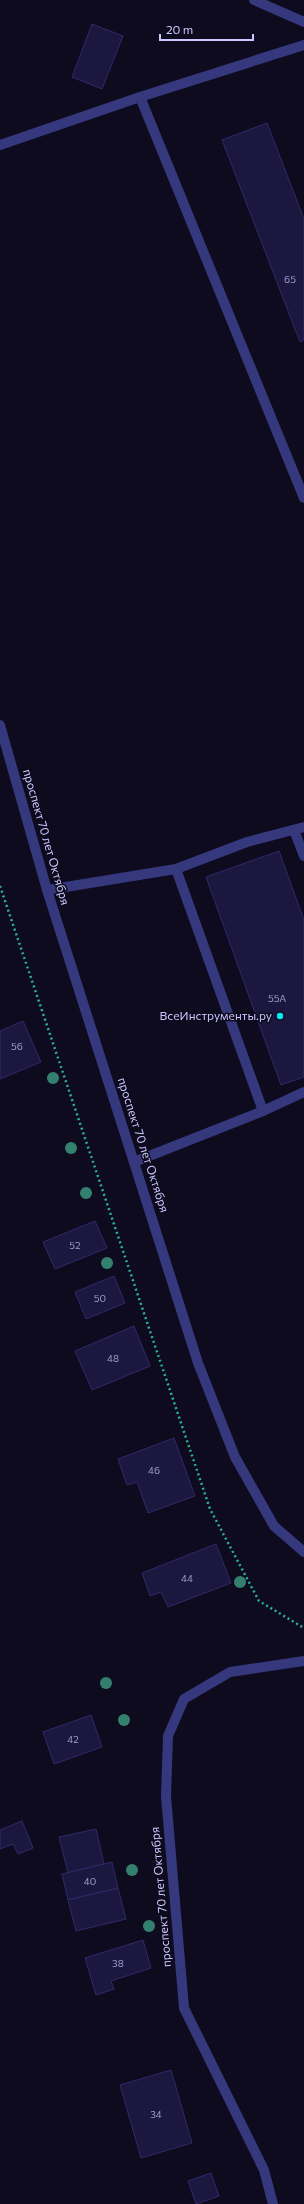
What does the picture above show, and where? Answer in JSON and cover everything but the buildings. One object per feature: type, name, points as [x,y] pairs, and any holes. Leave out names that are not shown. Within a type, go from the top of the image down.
[{"type":"street","points":[[254,0],[304,22]]},
{"type":"street","points":[[0,145],[140,97],[304,45]]},
{"type":"street","points":[[140,97],[304,498]]},
{"type":"street","name":"проспект 70 лет Октября","points":[[0,725],[47,890],[198,1363],[235,1457],[274,1526],[304,1552]]},
{"type":"street","points":[[47,890],[176,869],[247,842],[304,827]]},
{"type":"street","points":[[294,830],[304,856]]},
{"type":"street","points":[[176,869],[263,1111]]},
{"type":"street","points":[[134,1162],[263,1111],[304,1092]]},
{"type":"street","name":"проспект 70 лет Октября","points":[[273,2204],[264,2170],[184,2008],[166,1796],[168,1736],[184,1699],[230,1672],[304,1661]]},
{"type":"path","points":[[0,886],[210,1509],[259,1601],[304,1628]]},
{"type":"place","name":"ВсеИнструменты.ру","points":[[280,1016]]}]
